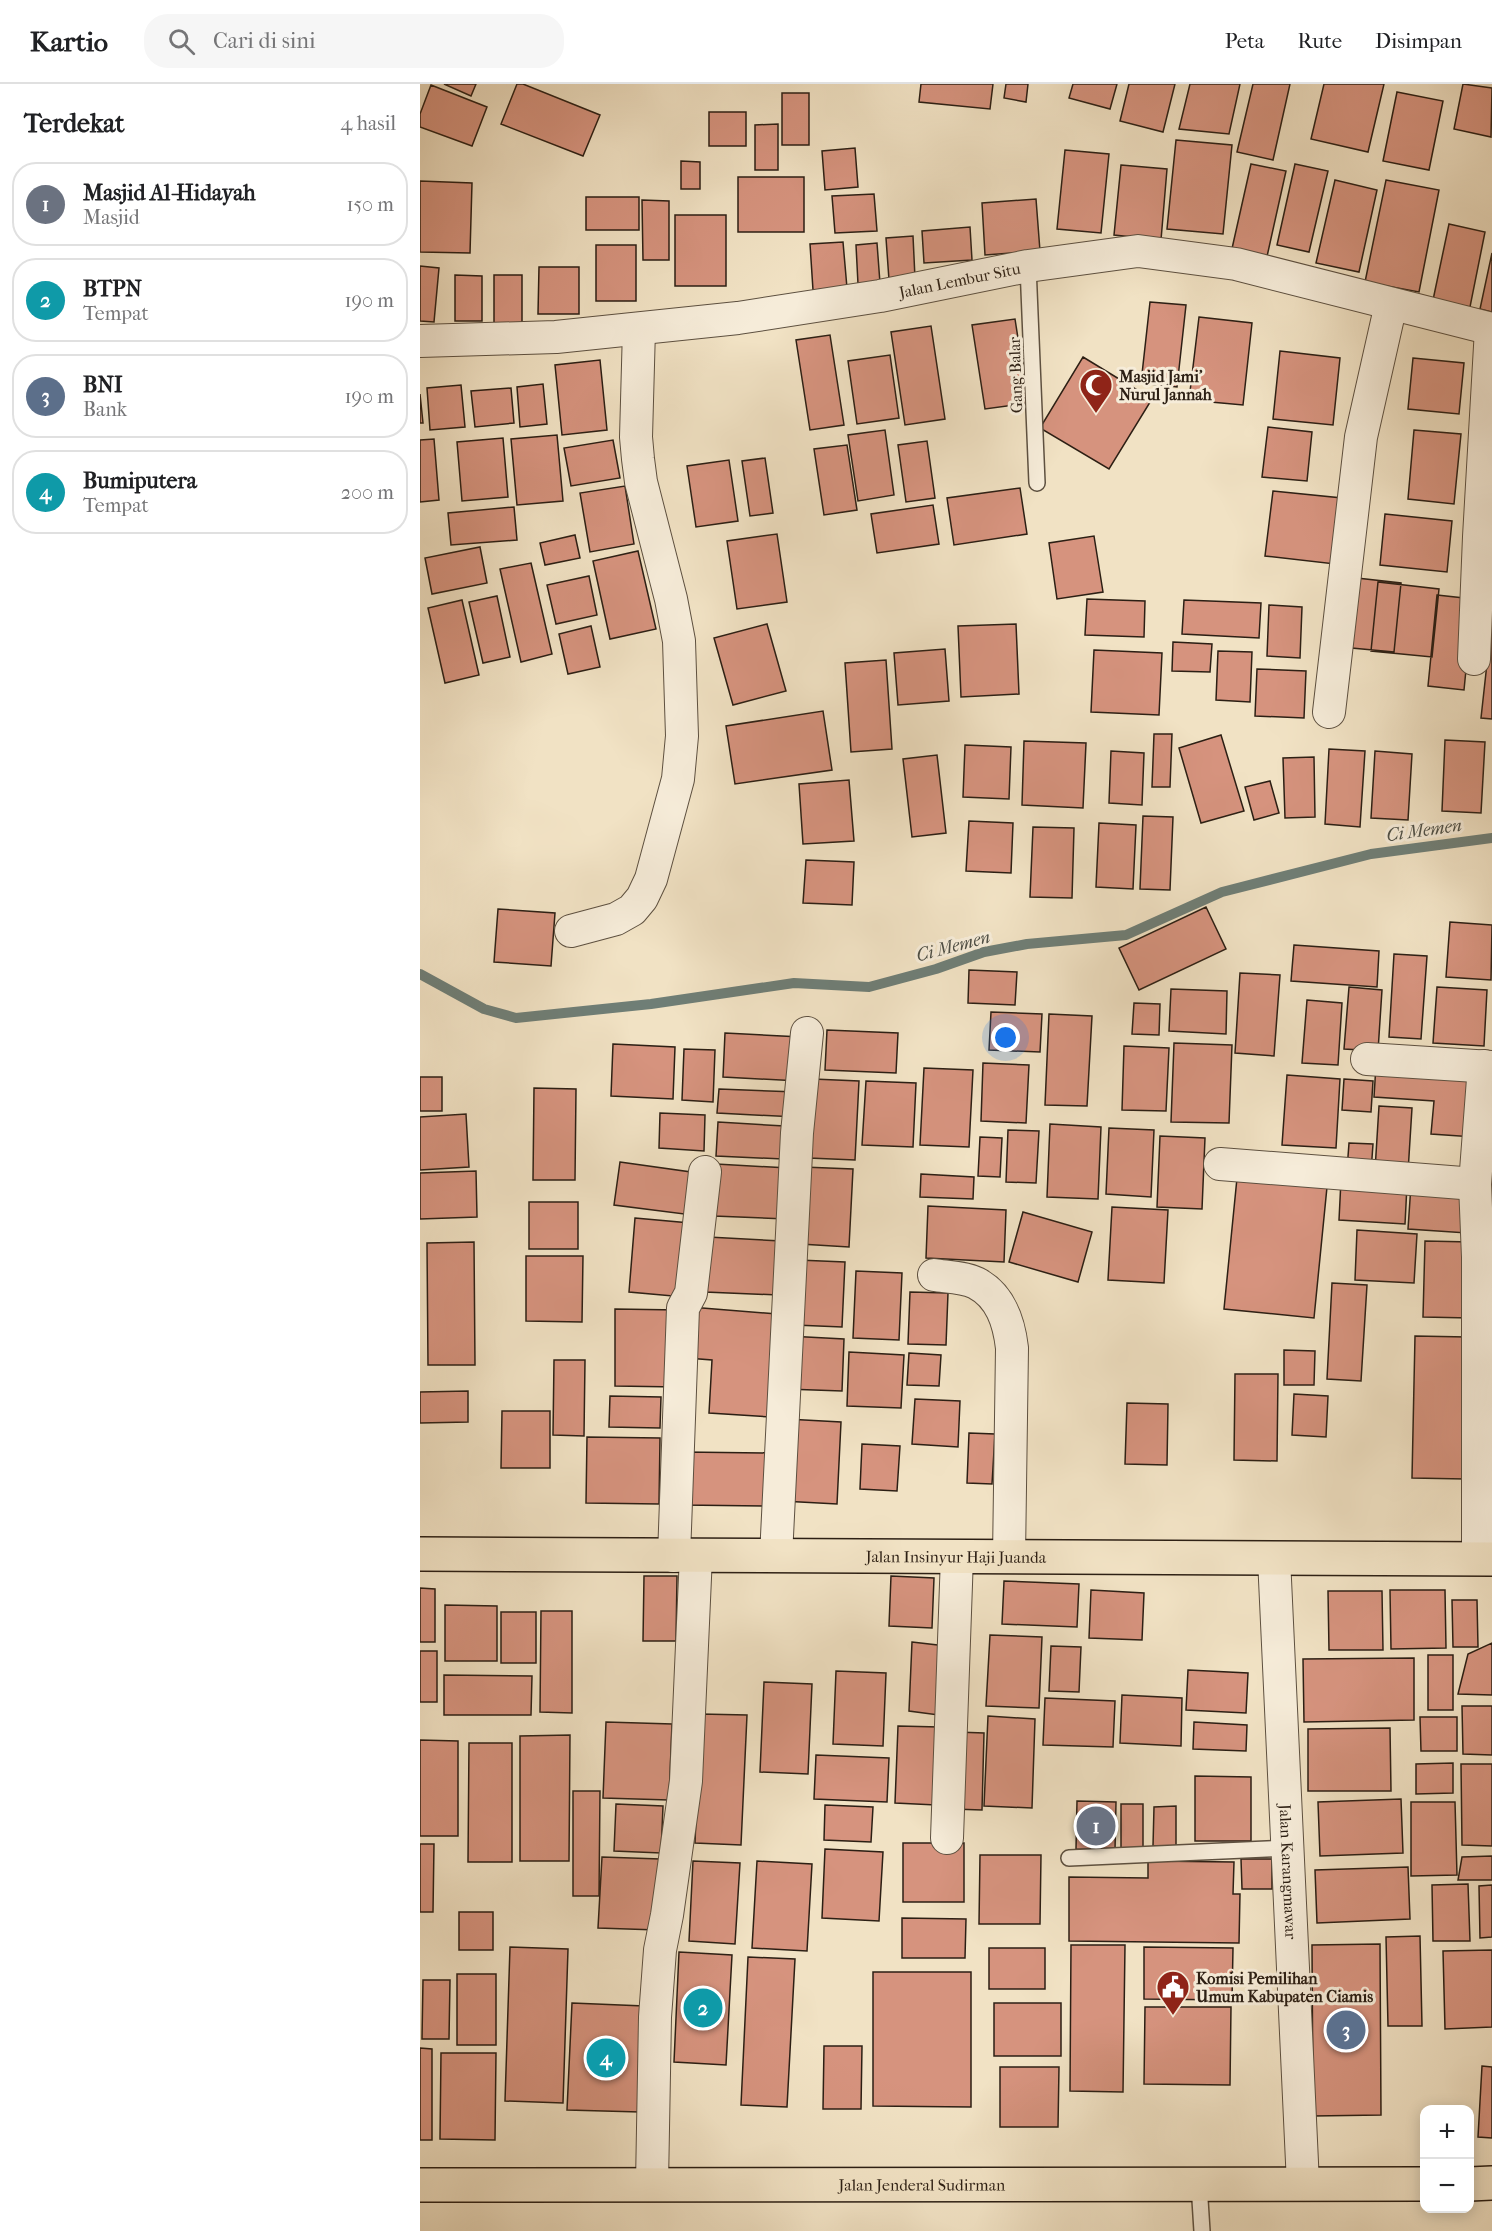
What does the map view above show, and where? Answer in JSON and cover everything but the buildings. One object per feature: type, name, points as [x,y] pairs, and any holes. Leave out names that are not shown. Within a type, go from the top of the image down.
[{"type":"highway","name":"Jalan Insinyur Haji Juanda","points":[[420,1554],[1485,1559]]},
{"type":"highway","name":"Jalan Jenderal Sudirman","points":[[420,2185],[1420,2184]]},
{"type":"highway","points":[[1474,2184],[1492,2184]]},
{"type":"street","name":"Jalan Lembur Situ","points":[[420,341],[556,337],[738,318],[880,296],[1028,266],[1138,251],[1236,264],[1491,329]]},
{"type":"street","points":[[1329,712],[1361,437],[1391,304]]},
{"type":"street","points":[[571,931],[616,919],[632,910],[642,898],[651,879],[678,779],[682,736],[679,640],[671,599],[641,482],[638,459],[639,329]]},
{"type":"street","points":[[1474,659],[1491,329]]},
{"type":"street","points":[[776,1556],[797,1133],[807,1033]]},
{"type":"street","points":[[1367,1059],[1488,1066],[1475,1184],[1485,1559]]},
{"type":"street","points":[[1220,1164],[1475,1184]]},
{"type":"street","points":[[652,2184],[655,2017],[660,1950],[669,1904],[686,1781],[683,1308],[691,1293],[705,1172]]},
{"type":"street","points":[[934,1275],[976,1283],[995,1298],[1009,1322],[1012,1348],[1009,1557]]},
{"type":"street","points":[[947,1838],[957,1556]]},
{"type":"street","name":"Jalan Karangmawar","points":[[1274,1558],[1303,2184]]},
{"type":"lane","name":"Gang Balar","points":[[1028,266],[1037,483]]},
{"type":"lane","points":[[1069,1858],[1288,1848]]},
{"type":"lane","points":[[1199,2184],[1202,2231]]},
{"type":"waterway","name":"Ci Memen","points":[[420,974],[484,1009],[516,1018],[651,1004],[794,983],[869,987],[936,969],[984,952],[1027,944],[1126,935],[1222,892],[1371,854],[1492,838]]},
{"type":"place","name":"Masjid Jami' Nurul Jannah","points":[[1096,414]]},
{"type":"place","name":"Masjid Al-Hidayah","points":[[1096,1826]]},
{"type":"place","name":"BTPN","points":[[703,2008]]},
{"type":"place","name":"Komisi Pemilihan Umum Kabupaten Ciamis","points":[[1173,2016]]},
{"type":"place","name":"BNI","points":[[1346,2030]]},
{"type":"place","name":"Bumiputera","points":[[606,2058]]}]
